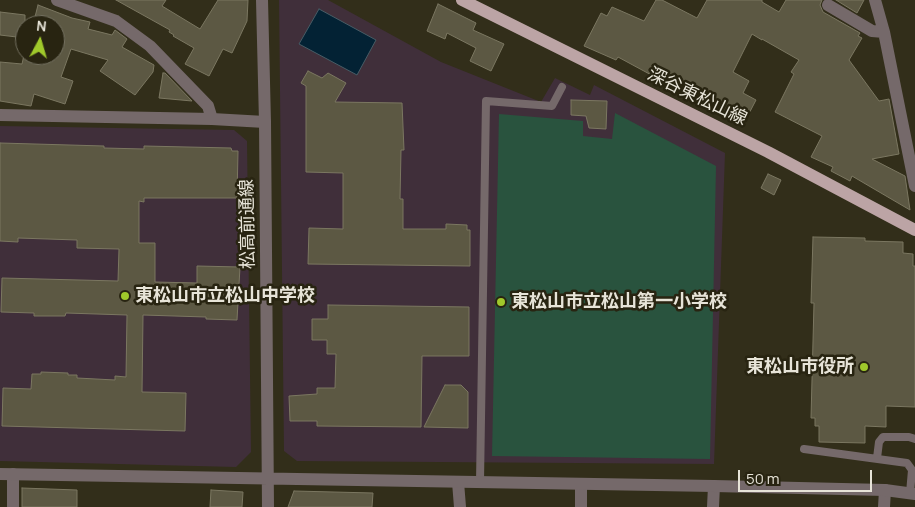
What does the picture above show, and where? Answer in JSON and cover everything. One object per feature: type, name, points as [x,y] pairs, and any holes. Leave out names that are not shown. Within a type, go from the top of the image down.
[{"type":"main road","name":"深谷東松山線","points":[[462,0],[768,152],[915,230]]},
{"type":"street","points":[[57,0],[116,21],[150,46],[208,106],[212,120]]},
{"type":"street","name":"松高前通線","points":[[262,0],[265,122],[268,507]]},
{"type":"street","points":[[875,0],[884,32],[915,186]]},
{"type":"street","points":[[828,5],[872,31],[884,32]]},
{"type":"street","points":[[0,115],[265,122]]},
{"type":"street","points":[[13,507],[6,474],[714,486],[885,490],[913,494]]},
{"type":"street","points":[[458,482],[460,507]]},
{"type":"street","points":[[581,484],[581,507]]},
{"type":"street","points":[[713,507],[714,486]]},
{"type":"street","points":[[884,507],[885,490]]},
{"type":"lane","points":[[480,482],[486,101],[552,106],[562,87]]},
{"type":"lane","points":[[877,458],[878,442],[883,437],[909,437],[915,439]]},
{"type":"lane","points":[[804,449],[903,462],[913,467],[913,494]]},
{"type":"shaded area","name":"東松山市立松山第一小学校","points":[[279,0],[328,0],[441,62],[541,102],[555,78],[590,95],[594,85],[725,153],[714,464],[297,461],[284,451]]},
{"type":"shaded area","name":"東松山市立松山中学校","points":[[0,126],[234,130],[247,141],[251,452],[236,467],[0,461]]},
{"type":"green space","points":[[615,113],[716,166],[710,459],[492,456],[499,114],[583,121],[583,136],[612,139]]},
{"type":"water","points":[[319,9],[376,40],[357,75],[299,44]]},
{"type":"building","points":[[116,0],[166,0],[162,6],[200,29],[218,0],[248,0],[247,21],[232,53],[223,49],[209,76],[185,64],[194,48],[173,36],[169,32],[170,30]]},
{"type":"building","points":[[656,0],[662,0],[697,18],[707,0],[762,0],[762,2],[779,12],[786,0],[822,0],[820,5],[823,12],[860,33],[858,36],[862,38],[849,60],[879,101],[889,99],[899,154],[872,159],[905,176],[910,210],[852,176],[850,181],[831,171],[833,167],[811,157],[822,136],[775,112],[794,74],[791,72],[799,60],[762,39],[752,34],[733,72],[749,81],[743,93],[756,100],[743,125],[719,113],[723,106],[673,78],[669,86],[618,57],[616,60],[584,46],[601,13],[607,16],[612,7],[644,21]]},
{"type":"building","points":[[836,0],[864,0],[857,13]]},
{"type":"building","points":[[438,4],[476,23],[473,30],[504,44],[491,71],[470,61],[476,48],[447,33],[445,39],[427,31]]},
{"type":"building","points":[[38,5],[64,15],[36,15]]},
{"type":"building","points":[[0,12],[25,15],[15,15],[15,37],[0,35]]},
{"type":"building","points":[[65,15],[90,22],[88,29],[112,35],[115,30],[127,39],[122,47],[154,65],[153,72],[135,95],[100,71],[108,60],[71,49],[61,77],[73,81],[65,104],[34,94],[31,106],[0,101],[0,62],[15,63],[15,65],[65,65]]},
{"type":"building","points":[[308,71],[322,78],[328,73],[346,83],[335,102],[402,103],[404,150],[401,150],[400,199],[403,199],[403,229],[446,229],[446,224],[467,225],[467,230],[470,230],[470,266],[308,264],[309,228],[343,229],[343,173],[306,172],[306,86],[301,83]]},
{"type":"building","points":[[163,73],[165,73],[192,101],[159,98]]},
{"type":"building","points":[[571,100],[607,101],[606,129],[589,128],[586,116],[571,115]]},
{"type":"building","points":[[0,143],[144,149],[144,146],[231,148],[232,151],[238,151],[237,198],[144,198],[144,202],[139,201],[139,243],[155,243],[155,282],[197,283],[197,266],[240,267],[237,320],[143,315],[142,392],[186,393],[185,431],[2,426],[3,388],[31,389],[32,374],[41,374],[41,372],[68,373],[68,375],[77,375],[77,378],[115,380],[115,376],[126,377],[127,315],[66,313],[65,316],[34,316],[34,313],[1,312],[2,278],[118,281],[119,249],[77,248],[77,240],[18,238],[18,242],[0,241]]},
{"type":"building","points":[[768,174],[781,180],[774,195],[761,188]]},
{"type":"building","points":[[813,237],[865,238],[865,241],[903,242],[903,253],[913,254],[913,266],[915,266],[915,407],[886,406],[886,427],[865,426],[865,443],[819,442],[819,426],[815,426],[815,418],[811,418],[814,303],[811,303]]},
{"type":"building","points":[[328,305],[469,307],[469,356],[422,356],[421,427],[317,426],[317,421],[290,421],[289,396],[317,394],[317,388],[335,388],[336,354],[327,354],[327,340],[312,340],[312,319],[328,319]]},
{"type":"building","points":[[445,385],[461,385],[468,392],[468,428],[424,427]]},
{"type":"building","points":[[22,488],[77,490],[77,507],[22,507]]},
{"type":"building","points":[[211,490],[243,492],[242,507],[210,507]]},
{"type":"building","points":[[294,491],[373,493],[372,507],[288,507]]},
{"type":"place","name":"東松山市立松山中学校","points":[[125,296]]},
{"type":"place","name":"東松山市立松山第一小学校","points":[[501,302]]},
{"type":"place","name":"東松山市役所","points":[[864,367]]}]
